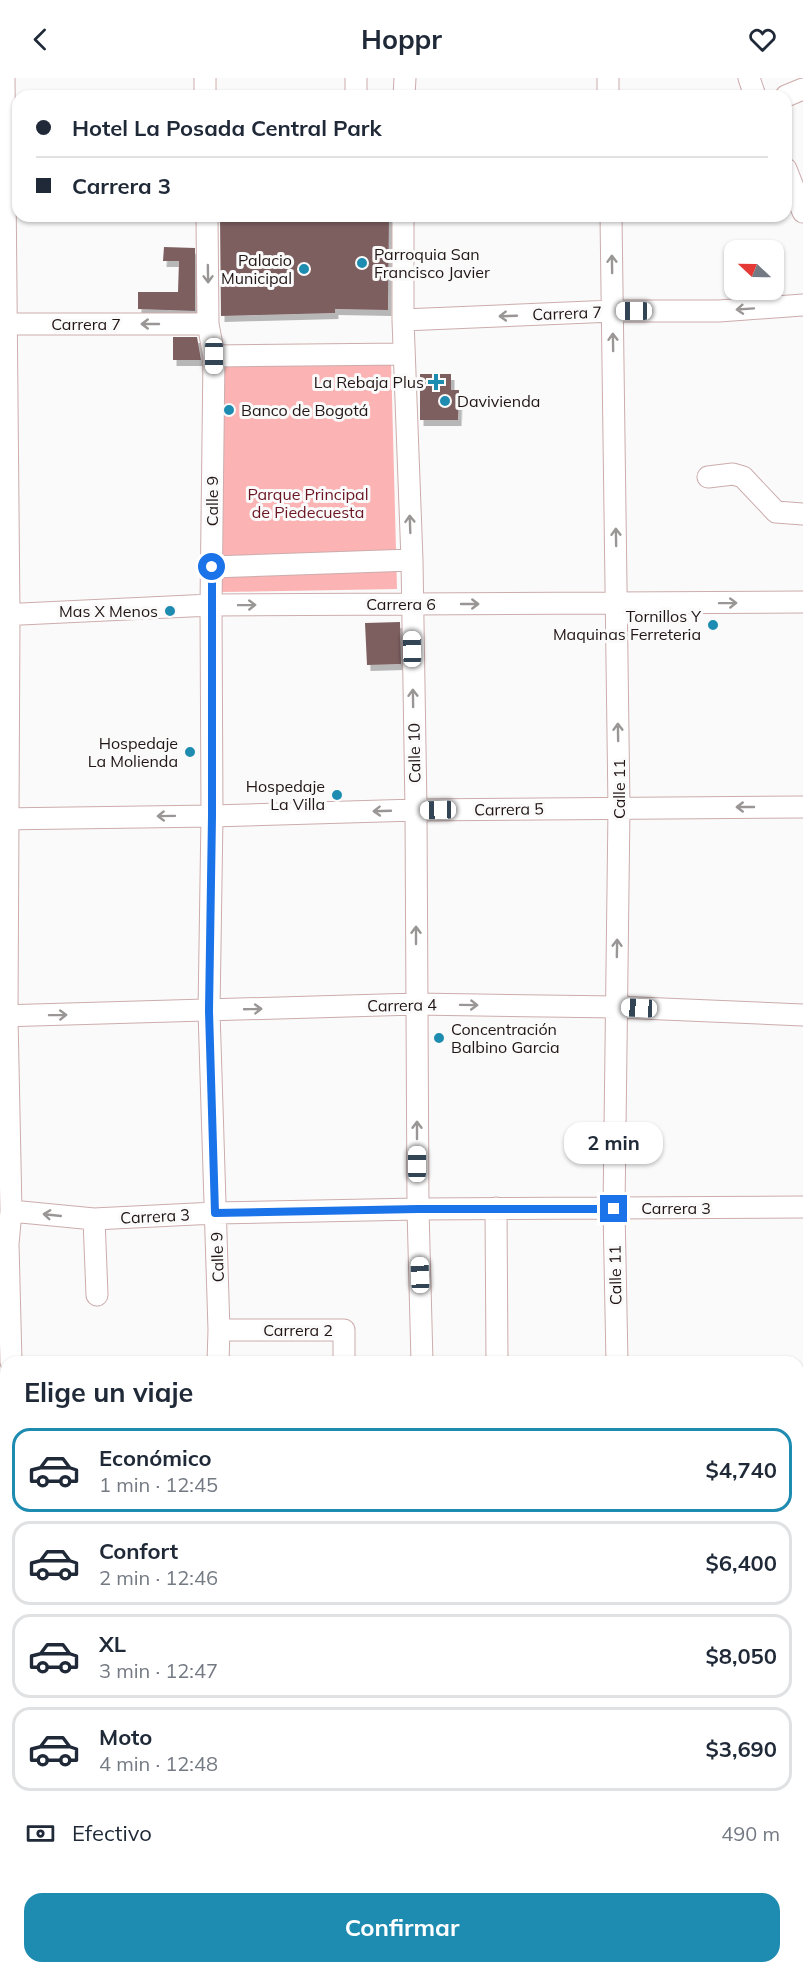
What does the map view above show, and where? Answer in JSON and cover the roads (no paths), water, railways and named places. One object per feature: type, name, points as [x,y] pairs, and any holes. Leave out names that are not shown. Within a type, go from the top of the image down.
[{"type":"street","points":[[3,78],[11,197],[3,324],[3,1016],[11,1211],[4,1244],[11,1356]]},
{"type":"street","points":[[792,184],[803,212]]},
{"type":"street","name":"Calle 9","points":[[207,222],[208,324],[214,356],[209,1011],[219,1356]]},
{"type":"street","name":"Calle 10","points":[[403,222],[403,320],[412,561],[418,1209],[423,1356]]},
{"type":"street","name":"Calle 11","points":[[611,222],[619,808],[614,1209],[617,1356]]},
{"type":"street","name":"Carrera 7","points":[[403,320],[613,311],[719,311],[803,305]]},
{"type":"street","name":"Carrera 7","points":[[3,324],[208,324]]},
{"type":"street","points":[[214,356],[404,354]]},
{"type":"street","points":[[708,477],[733,474],[743,477],[776,512],[803,514]]},
{"type":"street","points":[[212,567],[412,561]]},
{"type":"street","name":"Carrera 6","points":[[4,615],[211,605],[803,602]]},
{"type":"street","name":"Carrera 5","points":[[4,819],[416,810],[803,807]]},
{"type":"street","name":"Carrera 4","points":[[3,1016],[416,1004],[616,1007],[803,1016]]},
{"type":"street","name":"Carrera 3","points":[[11,1211],[94,1219],[215,1213],[418,1209],[803,1207]]},
{"type":"street","points":[[496,1208],[497,1356]]},
{"type":"street","points":[[94,1219],[97,1295]]},
{"type":"street","name":"Carrera 2","points":[[219,1330],[344,1330],[344,1356]]},
{"type":"place","name":"Parroquia San Francisco Javier","points":[[362,263]]},
{"type":"place","name":"Palacio Municipal","points":[[304,269]]},
{"type":"place","name":"La Rebaja Plus","points":[[436,382]]},
{"type":"place","name":"Davivienda","points":[[445,401]]},
{"type":"place","name":"Banco de Bogotá","points":[[229,410]]},
{"type":"place","name":"Mas X Menos","points":[[170,611]]},
{"type":"place","name":"Tornillos Y Maquinas Ferreteria","points":[[713,625]]},
{"type":"place","name":"Hospedaje La Molienda","points":[[190,752]]},
{"type":"place","name":"Hospedaje La Villa","points":[[337,795]]},
{"type":"place","name":"Concentración Balbino Garcia","points":[[439,1038]]},
{"type":"park label","name":"Parque Principal de Piedecuesta","points":[[308,503]]}]
